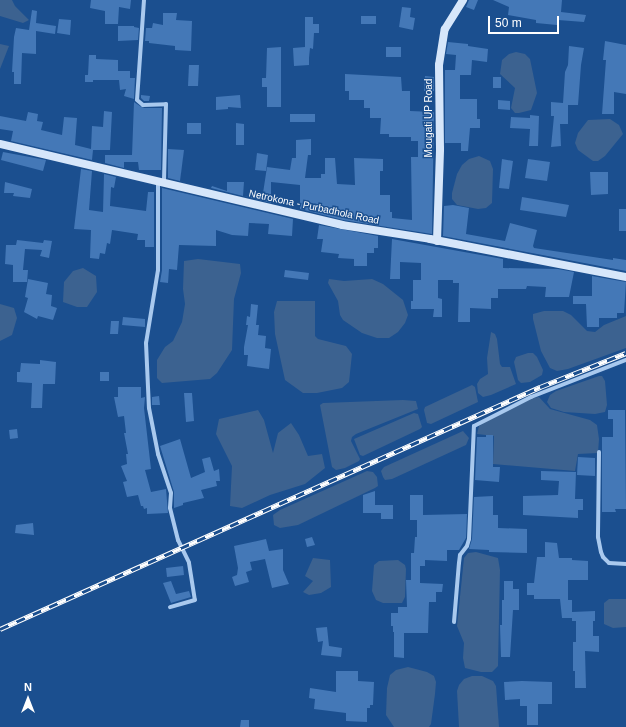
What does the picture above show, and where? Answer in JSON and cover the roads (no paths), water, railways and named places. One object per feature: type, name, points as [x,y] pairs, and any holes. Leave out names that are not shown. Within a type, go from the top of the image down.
[{"type":"main road","name":"Mougati UP Road","points":[[437,241],[440,149],[439,65],[445,29],[463,0]]},
{"type":"main road","name":"Netrokona - Purbadhola Road","points":[[0,144],[342,225],[437,241],[626,277]]},
{"type":"street","points":[[144,0],[137,100],[143,105],[166,104],[158,270],[146,343],[149,408],[158,454],[171,493],[170,508],[178,540],[189,563],[195,600],[170,607]]},
{"type":"street","points":[[454,622],[460,555],[467,546],[469,539],[474,426],[531,397],[626,360]]},
{"type":"street","points":[[599,452],[598,537],[601,552],[603,557],[609,563],[626,564]]},
{"type":"water","points":[[0,0],[12,0],[15,6],[29,20],[23,23],[0,16]]},
{"type":"water","points":[[0,44],[9,46],[0,69]]},
{"type":"water","points":[[516,52],[525,54],[530,59],[537,93],[531,110],[519,113],[515,113],[511,108],[515,88],[500,74],[502,60],[509,54]]},
{"type":"water","points":[[610,119],[619,125],[623,134],[605,156],[598,161],[593,161],[578,150],[575,143],[578,133],[588,120]]},
{"type":"water","points":[[479,156],[490,161],[493,169],[492,203],[486,208],[478,209],[457,205],[452,199],[452,193],[457,174],[462,165],[469,159]]},
{"type":"water","points":[[198,259],[240,264],[241,273],[234,299],[232,350],[217,373],[210,379],[162,383],[157,378],[157,360],[165,347],[173,341],[182,322],[185,304],[183,289],[184,261]]},
{"type":"water","points":[[83,268],[96,276],[97,292],[87,307],[77,307],[63,302],[64,282],[73,271]]},
{"type":"water","points":[[329,279],[344,281],[372,279],[383,284],[403,300],[408,315],[405,323],[398,332],[389,338],[377,338],[362,333],[343,320],[340,315],[338,301],[328,283]]},
{"type":"water","points":[[277,301],[315,301],[315,336],[318,339],[346,346],[352,354],[349,382],[342,388],[317,393],[303,393],[285,380],[275,334],[274,312]]},
{"type":"water","points":[[0,304],[14,308],[17,318],[12,335],[0,341]]},
{"type":"water","points":[[544,311],[563,311],[571,315],[587,331],[595,332],[604,325],[626,316],[626,348],[568,369],[557,371],[550,368],[541,351],[533,319],[533,314]]},
{"type":"water","points":[[491,332],[495,334],[497,339],[500,364],[502,367],[510,367],[516,384],[483,397],[478,393],[477,384],[480,379],[488,374],[487,358]]},
{"type":"water","points":[[533,353],[537,357],[543,370],[542,375],[530,382],[521,383],[518,380],[514,362],[516,357]]},
{"type":"water","points":[[602,376],[605,381],[607,405],[605,412],[595,414],[564,412],[551,408],[547,402],[550,395],[556,391]]},
{"type":"water","points":[[472,385],[475,387],[478,402],[431,424],[427,423],[424,410],[425,407]]},
{"type":"water","points":[[539,397],[550,409],[590,420],[597,425],[599,439],[598,453],[578,454],[575,471],[493,464],[494,436],[477,434],[479,426],[486,421],[533,398]]},
{"type":"water","points":[[403,400],[416,401],[418,409],[356,434],[352,437],[351,441],[360,459],[359,461],[345,468],[336,470],[332,467],[320,405],[323,403]]},
{"type":"water","points":[[258,410],[264,420],[273,453],[278,433],[291,423],[299,435],[308,456],[322,454],[325,468],[305,484],[270,495],[242,508],[230,506],[232,466],[216,434],[219,419]]},
{"type":"water","points":[[414,413],[418,414],[422,427],[420,429],[363,456],[360,455],[354,439]]},
{"type":"water","points":[[463,431],[469,438],[466,445],[392,479],[385,480],[383,477],[381,471],[384,467]]},
{"type":"water","points":[[367,471],[373,472],[377,477],[378,486],[375,488],[298,525],[280,528],[274,525],[273,515],[280,510]]},
{"type":"water","points":[[476,552],[498,558],[500,570],[498,666],[492,672],[481,672],[465,668],[463,658],[464,643],[457,626],[464,558],[468,553]]},
{"type":"water","points":[[313,558],[330,560],[331,587],[321,593],[309,595],[303,592],[313,581],[305,576]]},
{"type":"water","points":[[398,560],[405,565],[406,569],[405,597],[402,603],[383,603],[376,600],[372,591],[374,565],[379,561]]},
{"type":"water","points":[[609,599],[626,599],[626,627],[613,628],[604,624],[604,603]]},
{"type":"water","points":[[408,667],[427,672],[434,676],[436,682],[435,694],[431,724],[429,727],[394,727],[386,715],[387,688],[390,675],[396,670]]},
{"type":"water","points":[[472,676],[482,676],[493,681],[496,686],[499,727],[459,727],[457,691],[459,685],[464,679]]},
{"type":"railway","points":[[0,629],[540,387],[626,353]]}]
